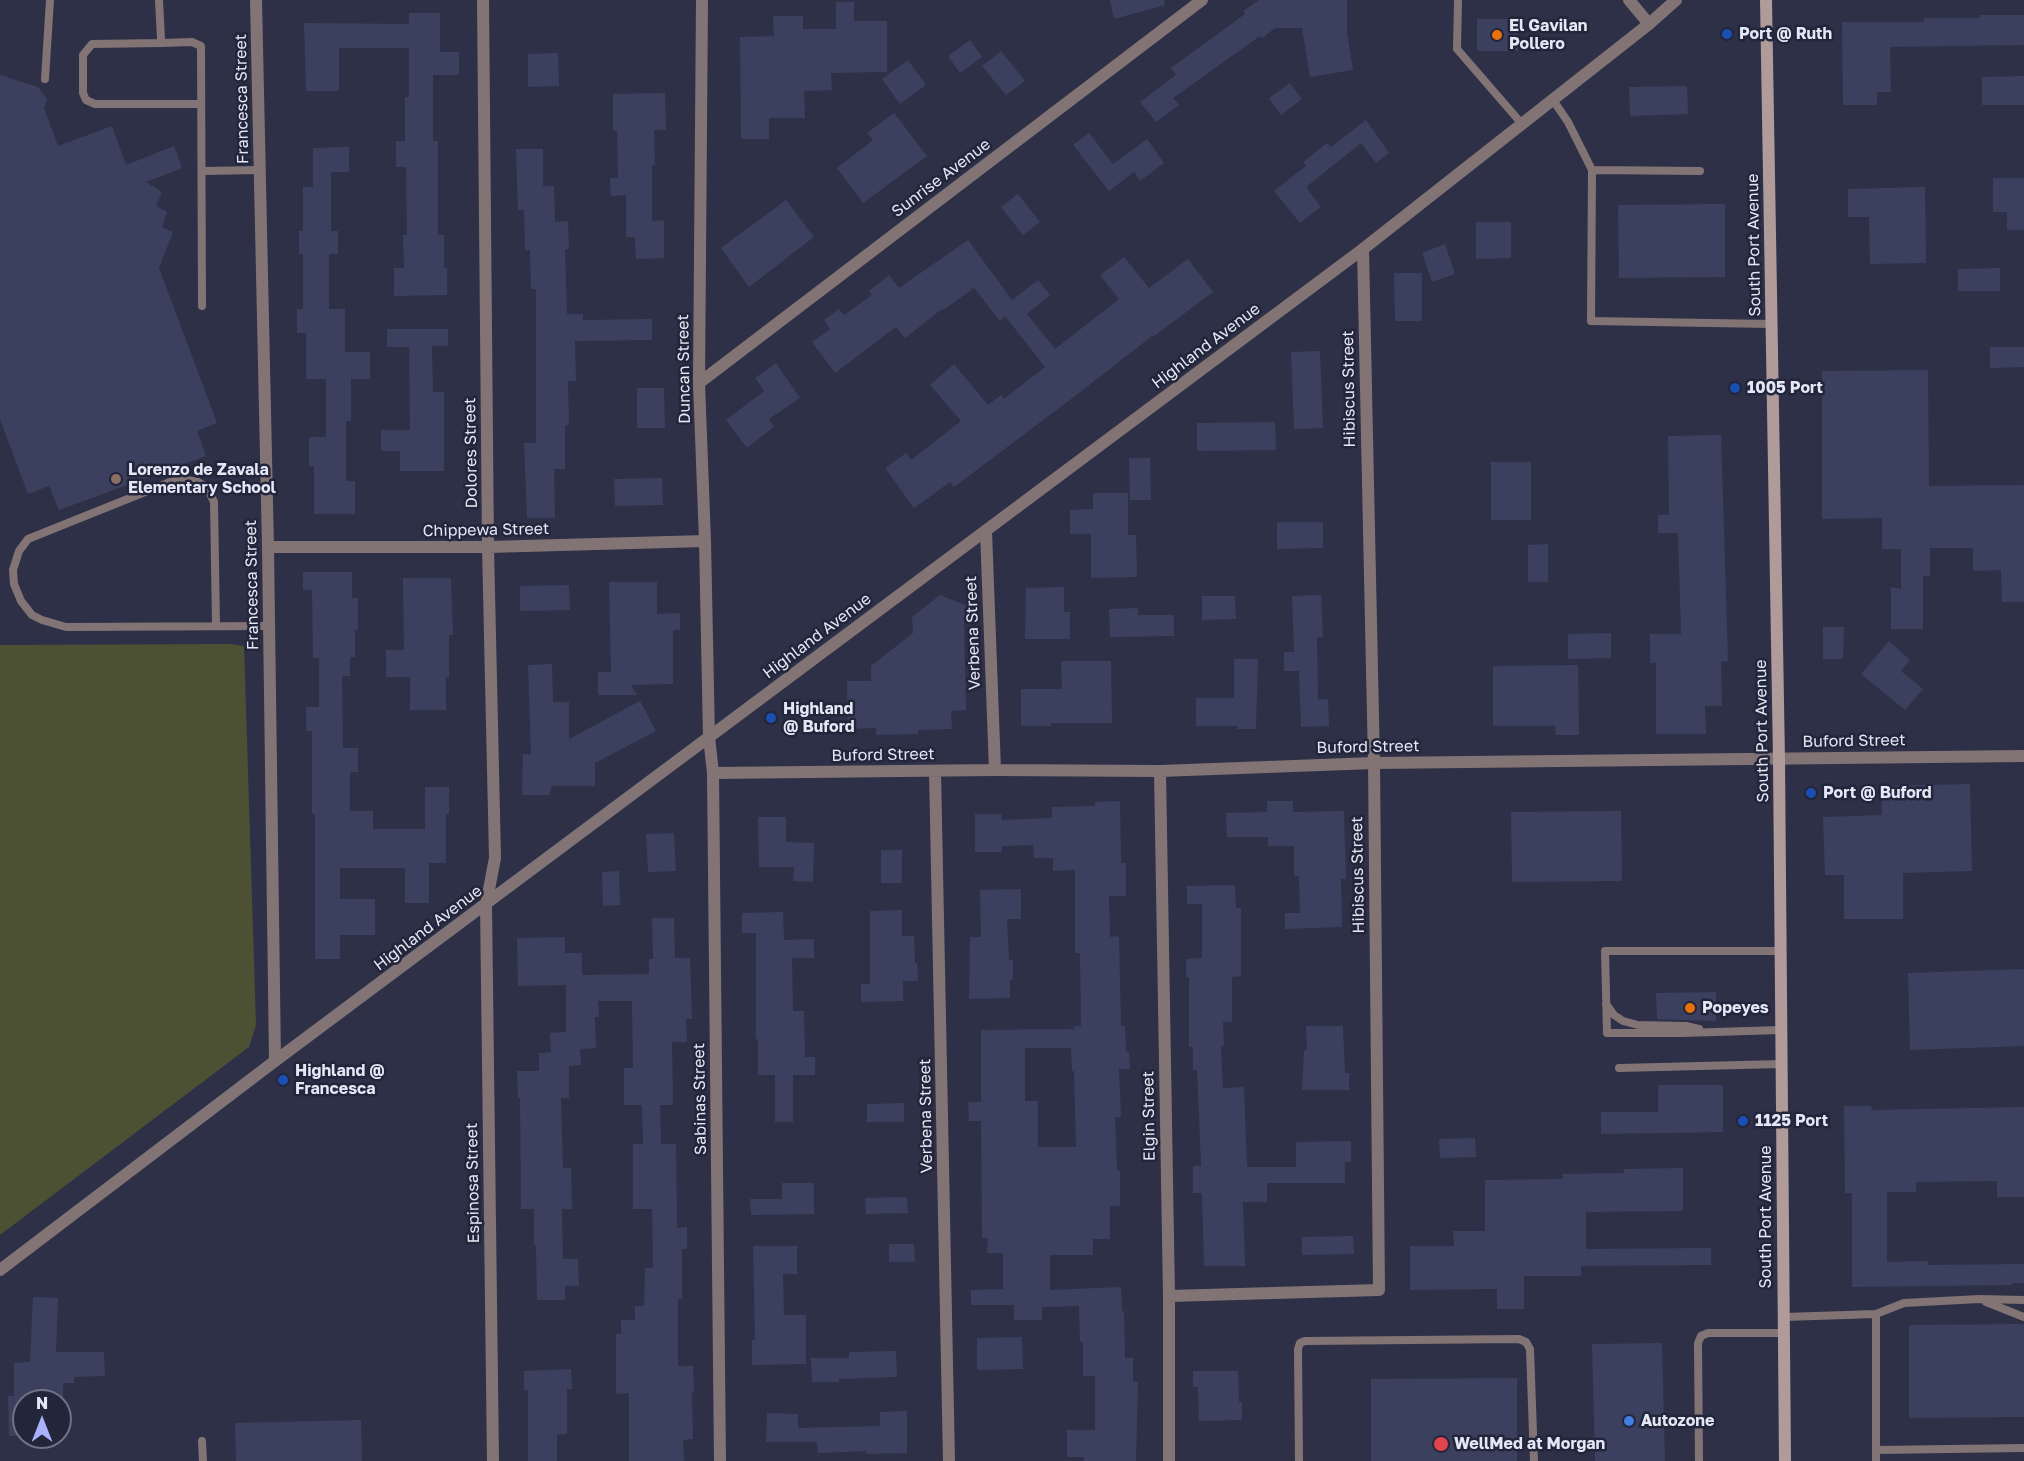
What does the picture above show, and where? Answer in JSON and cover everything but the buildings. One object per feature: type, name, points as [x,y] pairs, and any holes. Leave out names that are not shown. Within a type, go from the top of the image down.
[{"type":"main road","name":"South Port Avenue","points":[[1766,0],[1779,759],[1785,1461]]},
{"type":"street","name":"Francesca Street","points":[[256,0],[268,547],[275,1061]]},
{"type":"street","name":"Dolores Street","points":[[483,0],[488,547],[495,858],[486,905]]},
{"type":"street","name":"Duncan Street","points":[[702,0],[699,383],[709,737]]},
{"type":"street","name":"Sunrise Avenue","points":[[699,383],[1203,0]]},
{"type":"street","points":[[1629,0],[1649,24]]},
{"type":"street","name":"Highland Avenue","points":[[0,1270],[275,1061],[1363,249],[1649,24],[1676,0]]},
{"type":"street","name":"Hibiscus Street","points":[[1169,1296],[1378,1290],[1374,763],[1363,249]]},
{"type":"street","name":"Verbena Street","points":[[986,531],[995,770]]},
{"type":"street","name":"Chippewa Street","points":[[268,547],[488,547],[705,541]]},
{"type":"street","name":"Sabinas Street","points":[[709,737],[713,773],[720,1461]]},
{"type":"street","name":"Buford Street","points":[[713,773],[1160,771],[1374,763],[2024,756]]},
{"type":"street","name":"Verbena Street","points":[[935,771],[949,1461]]},
{"type":"street","name":"Elgin Street","points":[[1160,771],[1169,1296],[1169,1461]]},
{"type":"street","name":"Espinosa Street","points":[[486,905],[493,1461]]},
{"type":"lane","points":[[45,79],[50,0]]},
{"type":"lane","points":[[159,0],[162,43]]},
{"type":"lane","points":[[1458,0],[1457,49],[1522,124]]},
{"type":"lane","points":[[201,104],[95,104],[86,100],[83,93],[83,55],[92,44],[192,42],[201,46],[202,306]]},
{"type":"lane","points":[[1553,100],[1568,122],[1592,170],[1591,321],[1772,324]]},
{"type":"lane","points":[[202,171],[260,170]]},
{"type":"lane","points":[[1592,170],[1700,171]]},
{"type":"lane","points":[[216,625],[214,502],[207,487],[198,482],[181,479],[170,482],[28,539],[19,551],[14,570],[14,584],[21,601],[32,615],[42,620],[66,627],[269,626]]},
{"type":"lane","points":[[1780,951],[1605,951],[1607,1033],[1781,1030]]},
{"type":"lane","points":[[1606,1004],[1614,1016],[1638,1025],[1686,1026],[1717,1032]]},
{"type":"lane","points":[[1619,1068],[1782,1064]]},
{"type":"lane","points":[[1784,1317],[1876,1314],[1904,1303],[1978,1299],[2024,1300]]},
{"type":"lane","points":[[1978,1299],[2024,1317]]},
{"type":"lane","points":[[1876,1314],[1876,1461]]},
{"type":"lane","points":[[1699,1461],[1698,1343],[1701,1336],[1708,1333],[1784,1333]]},
{"type":"lane","points":[[1299,1461],[1298,1349],[1300,1343],[1305,1341],[1507,1340],[1526,1342],[1530,1349],[1534,1461]]},
{"type":"lane","points":[[202,1441],[202,1461]]},
{"type":"lane","points":[[1876,1450],[2024,1448]]},
{"type":"green space","points":[[231,644],[244,646],[256,1025],[249,1047],[0,1235],[0,645]]},
{"type":"place","name":"Port @ Ruth","points":[[1727,34]]},
{"type":"place","name":"El Gavilan Pollero","points":[[1497,35]]},
{"type":"place","name":"1005 Port","points":[[1735,388]]},
{"type":"place","name":"Lorenzo de Zavala Elementary School","points":[[116,479]]},
{"type":"place","name":"Highland @ Buford","points":[[771,718]]},
{"type":"place","name":"Port @ Buford","points":[[1811,793]]},
{"type":"place","name":"Popeyes","points":[[1690,1008]]},
{"type":"place","name":"Highland @ Francesca","points":[[283,1080]]},
{"type":"place","name":"1125 Port","points":[[1743,1121]]},
{"type":"place","name":"Autozone","points":[[1629,1421]]},
{"type":"place","name":"WellMed at Morgan","points":[[1441,1444]]}]
